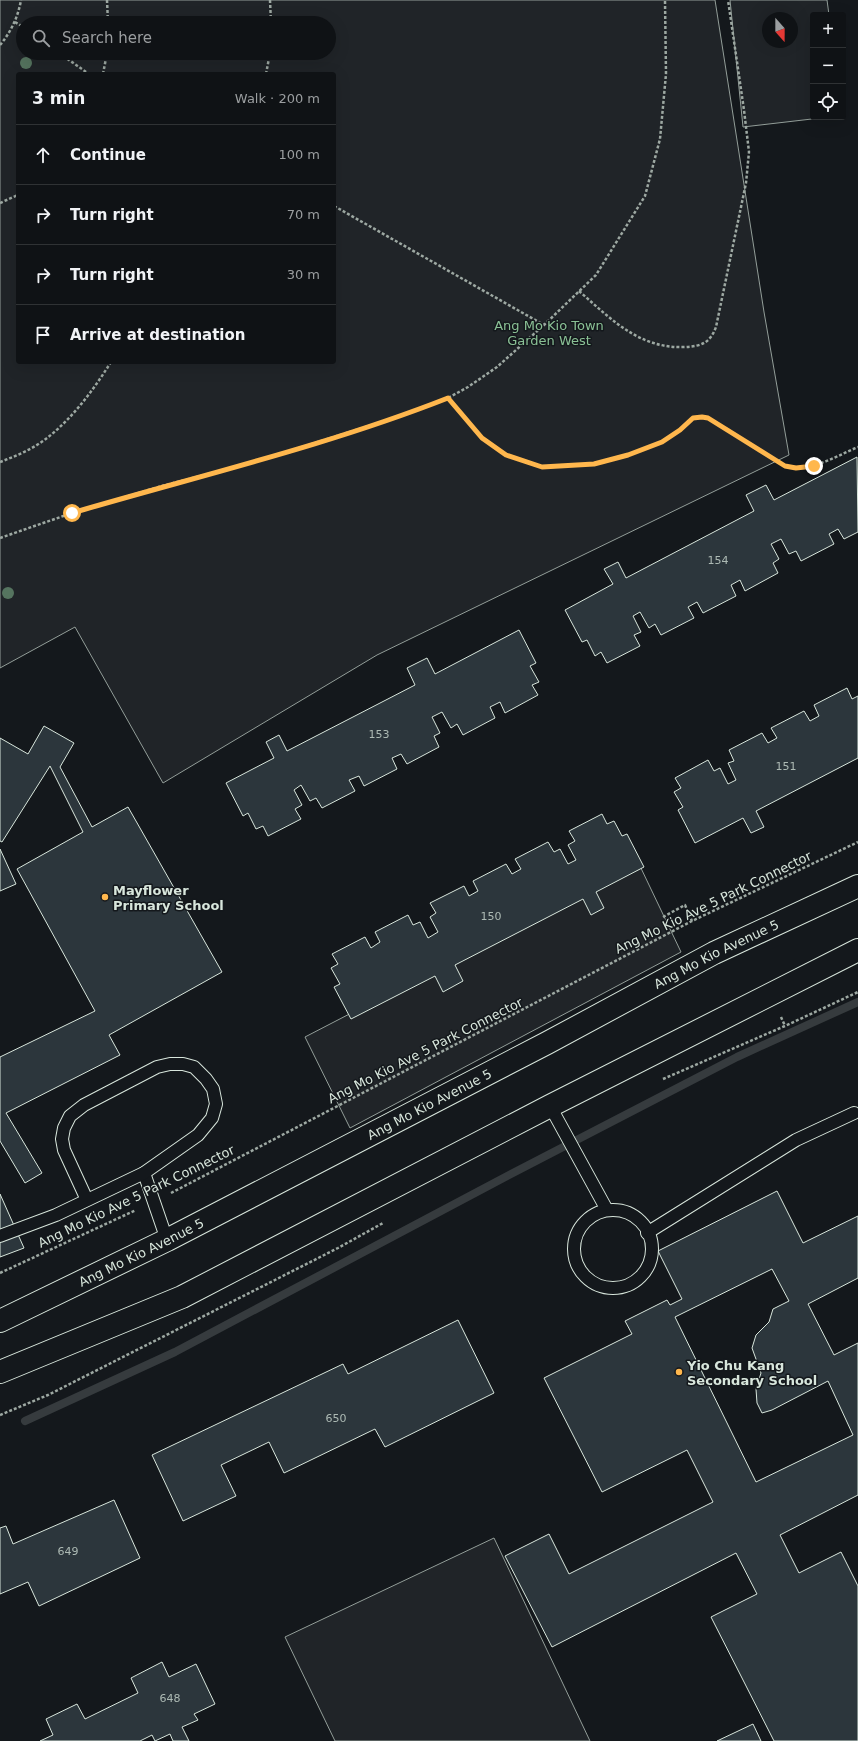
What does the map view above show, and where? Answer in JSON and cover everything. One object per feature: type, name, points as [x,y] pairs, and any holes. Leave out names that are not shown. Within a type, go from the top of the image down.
[{"type":"main road","name":"Ang Mo Kio Avenue 5","points":[[0,1321],[168,1240],[547,1043],[714,953],[858,886]]},
{"type":"main road","points":[[0,1372],[182,1297],[550,1106],[858,950]]},
{"type":"lane","points":[[0,1236],[56,1215],[144,1173],[198,1135],[212,1118],[216,1104],[212,1089],[206,1079],[194,1068],[183,1064],[170,1064],[157,1067],[84,1105],[70,1116],[64,1128],[62,1139],[64,1150],[87,1200]]},
{"type":"lane","points":[[550,1106],[607,1210]]},
{"type":"lane","points":[[647,1233],[796,1140],[854,1113]]},
{"type":"lane","points":[[144,1173],[168,1240]]},
{"type":"lane","points":[[607,1210],[627,1212],[644,1224],[652,1243],[650,1264],[638,1280],[619,1288],[598,1286],[582,1274],[573,1256],[576,1235],[588,1219],[607,1210]]},
{"type":"path","points":[[17,16],[21,0]]},
{"type":"path","points":[[107,0],[108,16]]},
{"type":"path","points":[[270,0],[271,16]]},
{"type":"path","points":[[0,538],[72,513],[165,485],[255,462],[400,416],[448,398],[468,387],[497,367],[544,325],[596,275],[645,196],[660,139],[666,74],[665,0]]},
{"type":"path","points":[[579,291],[619,326],[638,338],[658,345],[677,347],[696,346],[706,342],[712,336],[716,327],[746,183],[749,152],[728,0]]},
{"type":"path","points":[[0,45],[16,18]]},
{"type":"path","points":[[69,60],[86,72]]},
{"type":"path","points":[[102,72],[105,60]]},
{"type":"path","points":[[266,72],[269,60]]},
{"type":"path","points":[[0,203],[16,196]]},
{"type":"path","points":[[336,207],[544,325]]},
{"type":"path","points":[[0,462],[22,453],[47,438],[64,422],[95,386],[110,364]]},
{"type":"path","points":[[448,398],[482,438],[506,455],[542,467],[594,464],[628,455],[662,442],[680,430],[693,418],[702,417],[708,418],[785,466],[796,468],[814,466],[858,447]]},
{"type":"path","name":"Ang Mo Kio Ave 5 Park Connector","points":[[0,1273],[154,1202],[692,921],[858,842]]},
{"type":"path","points":[[663,917],[685,905],[692,921]]},
{"type":"path","points":[[658,1081],[785,1026],[858,992]]},
{"type":"path","points":[[0,1415],[48,1396],[338,1248],[387,1221]]},
{"type":"green space","name":"Ang Mo Kio Town Garden West","points":[[0,0],[715,0],[764,312],[789,455],[377,655],[163,783],[75,627],[0,668]]},
{"type":"green space","points":[[730,0],[827,0],[829,12],[810,12],[810,119],[743,127]]},
{"type":"green space","points":[[639,864],[681,952],[350,1128],[305,1037]]},
{"type":"green space","points":[[494,1538],[590,1741],[335,1741],[285,1637]]},
{"type":"building","points":[[857,457],[858,532],[844,539],[838,529],[829,534],[834,544],[801,561],[796,551],[789,554],[781,539],[771,544],[779,559],[773,563],[778,573],[745,591],[740,580],[731,585],[736,596],[703,613],[697,602],[688,607],[694,618],[661,635],[655,624],[649,628],[640,612],[633,616],[641,632],[634,635],[640,646],[607,663],[601,652],[595,656],[587,640],[582,642],[565,610],[613,584],[604,569],[618,562],[626,578],[754,511],[746,495],[766,485],[774,500]]},
{"type":"building","points":[[519,630],[536,663],[530,666],[539,682],[532,685],[538,695],[505,713],[500,702],[490,707],[495,718],[463,735],[457,724],[451,728],[442,712],[432,717],[440,733],[434,736],[439,747],[407,764],[401,754],[392,758],[397,769],[364,786],[359,776],[349,780],[355,791],[322,808],[316,798],[310,801],[301,785],[294,790],[302,805],[295,809],[301,819],[268,836],[263,826],[256,829],[248,813],[243,816],[226,783],[274,758],[266,742],[279,735],[287,751],[415,685],[407,668],[427,658],[435,674]]},
{"type":"building","points":[[847,688],[852,699],[858,696],[858,758],[756,811],[764,827],[751,833],[743,818],[695,843],[678,810],[683,807],[674,792],[681,788],[675,778],[708,760],[714,771],[720,768],[728,784],[736,780],[728,763],[734,761],[729,750],[762,733],[768,743],[777,738],[771,728],[804,711],[810,721],[819,716],[814,705]]},
{"type":"building","points":[[44,726],[74,743],[60,767],[92,827],[128,807],[222,972],[109,1035],[120,1055],[6,1113],[42,1173],[25,1183],[0,1141],[0,1057],[95,1011],[17,869],[83,832],[50,766],[2,842],[0,841],[0,738],[28,754]]},
{"type":"building","points":[[602,814],[607,824],[614,821],[622,836],[627,834],[644,867],[596,892],[604,908],[591,915],[583,899],[455,965],[463,981],[443,992],[435,976],[351,1019],[334,987],[340,984],[331,968],[338,964],[332,954],[365,937],[371,948],[380,942],[375,932],[408,915],[413,925],[420,922],[428,938],[438,932],[430,917],[436,913],[430,903],[464,886],[469,896],[478,891],[473,881],[506,864],[512,874],[521,869],[515,859],[548,842],[554,852],[560,849],[568,864],[576,860],[568,845],[575,841],[569,831]]},
{"type":"building","points":[[0,849],[16,884],[0,891]]},
{"type":"building","points":[[777,1191],[803,1243],[858,1216],[858,1278],[808,1304],[834,1355],[858,1343],[858,1495],[780,1535],[799,1573],[841,1552],[858,1586],[858,1741],[774,1741],[711,1617],[757,1594],[736,1553],[552,1647],[505,1556],[549,1534],[569,1574],[713,1502],[687,1450],[602,1492],[544,1378],[632,1334],[625,1321],[667,1300],[670,1305],[682,1299],[658,1251]],"holes":[[[772,1269],[789,1301],[773,1309],[769,1322],[756,1335],[752,1348],[761,1373],[756,1389],[757,1403],[762,1413],[772,1410],[828,1381],[853,1435],[756,1482],[675,1317]]]},
{"type":"building","points":[[0,1194],[24,1248],[0,1257]]},
{"type":"building","points":[[458,1320],[494,1393],[385,1447],[375,1429],[284,1473],[269,1442],[221,1465],[236,1496],[183,1521],[152,1455],[343,1364],[348,1374]]},
{"type":"building","points":[[114,1500],[140,1558],[39,1606],[28,1582],[0,1594],[0,1528],[6,1526],[13,1544]]},
{"type":"building","points":[[162,1662],[169,1677],[196,1664],[215,1704],[194,1714],[198,1720],[182,1727],[189,1741],[173,1741],[170,1734],[155,1741],[152,1735],[140,1741],[40,1741],[53,1735],[46,1719],[77,1704],[85,1719],[138,1693],[131,1678]]},
{"type":"building","points":[[753,1724],[761,1741],[717,1741]]},
{"type":"waterway","points":[[25,1421],[175,1352],[511,1174],[737,1057],[858,1002]]},
{"type":"place","name":"Mayflower Primary School","points":[[105,897]]},
{"type":"place","name":"Yio Chu Kang Secondary School","points":[[679,1372]]},
{"type":"route","points":[[72,513],[165,485],[255,462],[400,416],[448,398],[482,438],[506,455],[542,467],[594,464],[628,455],[662,442],[680,430],[693,418],[702,417],[708,418],[785,466],[796,468],[814,466]]}]
